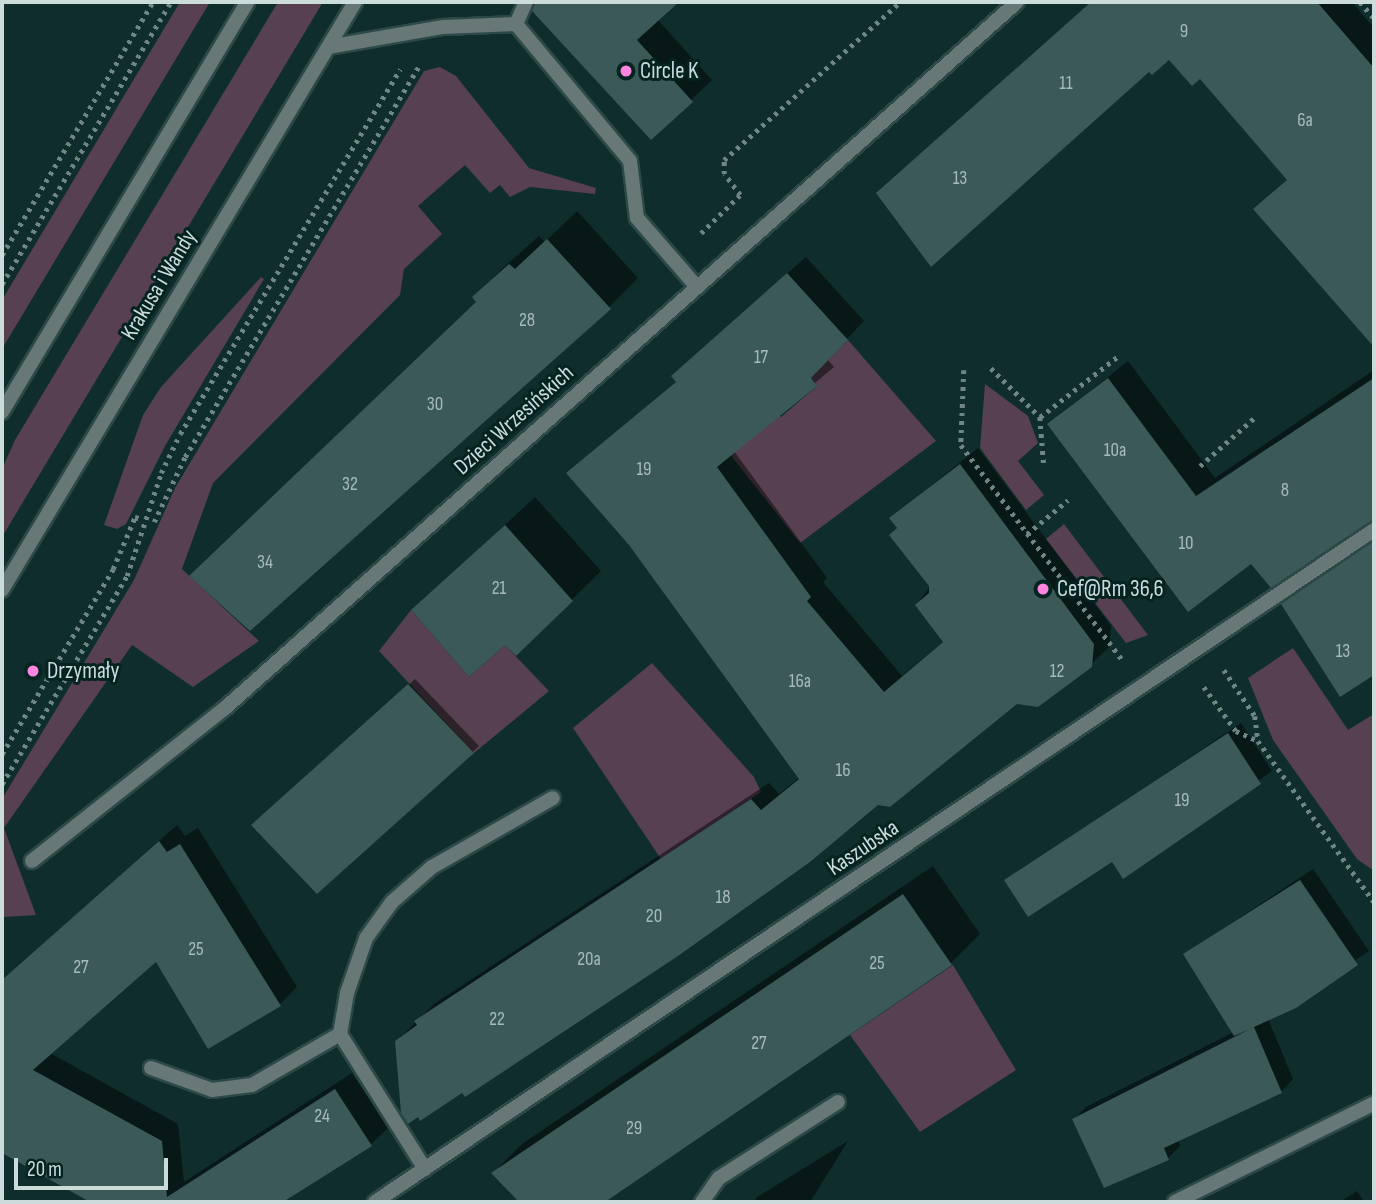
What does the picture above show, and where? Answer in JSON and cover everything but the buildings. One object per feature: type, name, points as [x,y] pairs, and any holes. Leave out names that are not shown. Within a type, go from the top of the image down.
[{"type":"street","points":[[2,412],[247,2]]},
{"type":"street","name":"Krakusa i Wandy","points":[[2,590],[355,2]]},
{"type":"street","points":[[516,24],[526,2]]},
{"type":"street","name":"Dzieci Wrzesińskich","points":[[32,861],[224,709],[1017,2]]},
{"type":"street","points":[[328,47],[443,27],[516,24]]},
{"type":"street","points":[[516,24],[630,161],[637,218],[697,287]]},
{"type":"street","name":"Kaszubska","points":[[375,1202],[1374,530]]},
{"type":"street","points":[[425,1169],[340,1034],[347,993],[366,938],[392,902],[432,867],[553,798]]},
{"type":"street","points":[[151,1068],[212,1090],[252,1085],[340,1034]]},
{"type":"street","points":[[702,1202],[719,1178],[838,1102]]},
{"type":"street","points":[[1175,1202],[1374,1103]]},
{"type":"path","points":[[2,255],[153,2]]},
{"type":"path","points":[[2,284],[171,2]]},
{"type":"path","points":[[673,261],[740,194],[724,174],[724,159],[900,2]]},
{"type":"path","points":[[1360,2],[1374,18]]},
{"type":"path","points":[[154,522],[185,457],[424,57]]},
{"type":"path","points":[[2,784],[127,576],[176,442],[405,60]]},
{"type":"path","points":[[1040,417],[1117,357]]},
{"type":"path","points":[[991,368],[1040,417],[1044,467]]},
{"type":"path","points":[[964,370],[961,445],[1142,687]]},
{"type":"path","points":[[1200,466],[1254,418]]},
{"type":"path","points":[[1027,534],[1068,500]]},
{"type":"path","points":[[2,754],[113,569],[135,517],[139,518]]},
{"type":"path","points":[[1206,643],[1255,716],[1258,741],[1374,902]]},
{"type":"path","points":[[1184,659],[1236,732],[1258,741]]},
{"type":"shaded area","points":[[180,2],[210,2],[2,349],[2,300]]},
{"type":"shaded area","points":[[278,2],[323,2],[2,537],[2,469],[15,440]]},
{"type":"shaded area","points":[[440,67],[456,76],[529,168],[596,188],[595,194],[530,187],[510,197],[500,185],[490,193],[465,165],[418,206],[442,234],[404,269],[400,295],[213,483],[182,569],[259,641],[193,687],[132,645],[4,828],[36,915],[4,917],[2,799],[134,580],[175,488],[424,71]]},
{"type":"shaded area","points":[[261,277],[264,279],[165,446],[126,524],[117,529],[104,525],[143,415],[161,387]]},
{"type":"shaded area","points":[[848,340],[936,441],[800,543],[725,448],[773,409],[781,417],[817,386],[811,378]]},
{"type":"shaded area","points":[[985,384],[1028,416],[1038,443],[1018,461],[1044,495],[1026,510],[980,448]]},
{"type":"shaded area","points":[[1064,524],[1148,635],[1126,643],[1046,539]]},
{"type":"shaded area","points":[[411,610],[469,677],[505,645],[549,691],[474,753],[379,651]]},
{"type":"shaded area","points":[[1293,648],[1348,730],[1374,714],[1374,871],[1357,859],[1273,740],[1248,678]]},
{"type":"shaded area","points":[[652,663],[754,777],[761,792],[661,859],[573,728]]},
{"type":"shaded area","points":[[953,965],[1016,1070],[920,1132],[850,1035]]},
{"type":"place","name":"Circle K","points":[[626,71]]},
{"type":"place","name":"Cef@Rm 36,6","points":[[1043,589]]},
{"type":"place","name":"Drzymały","points":[[33,671]]}]
